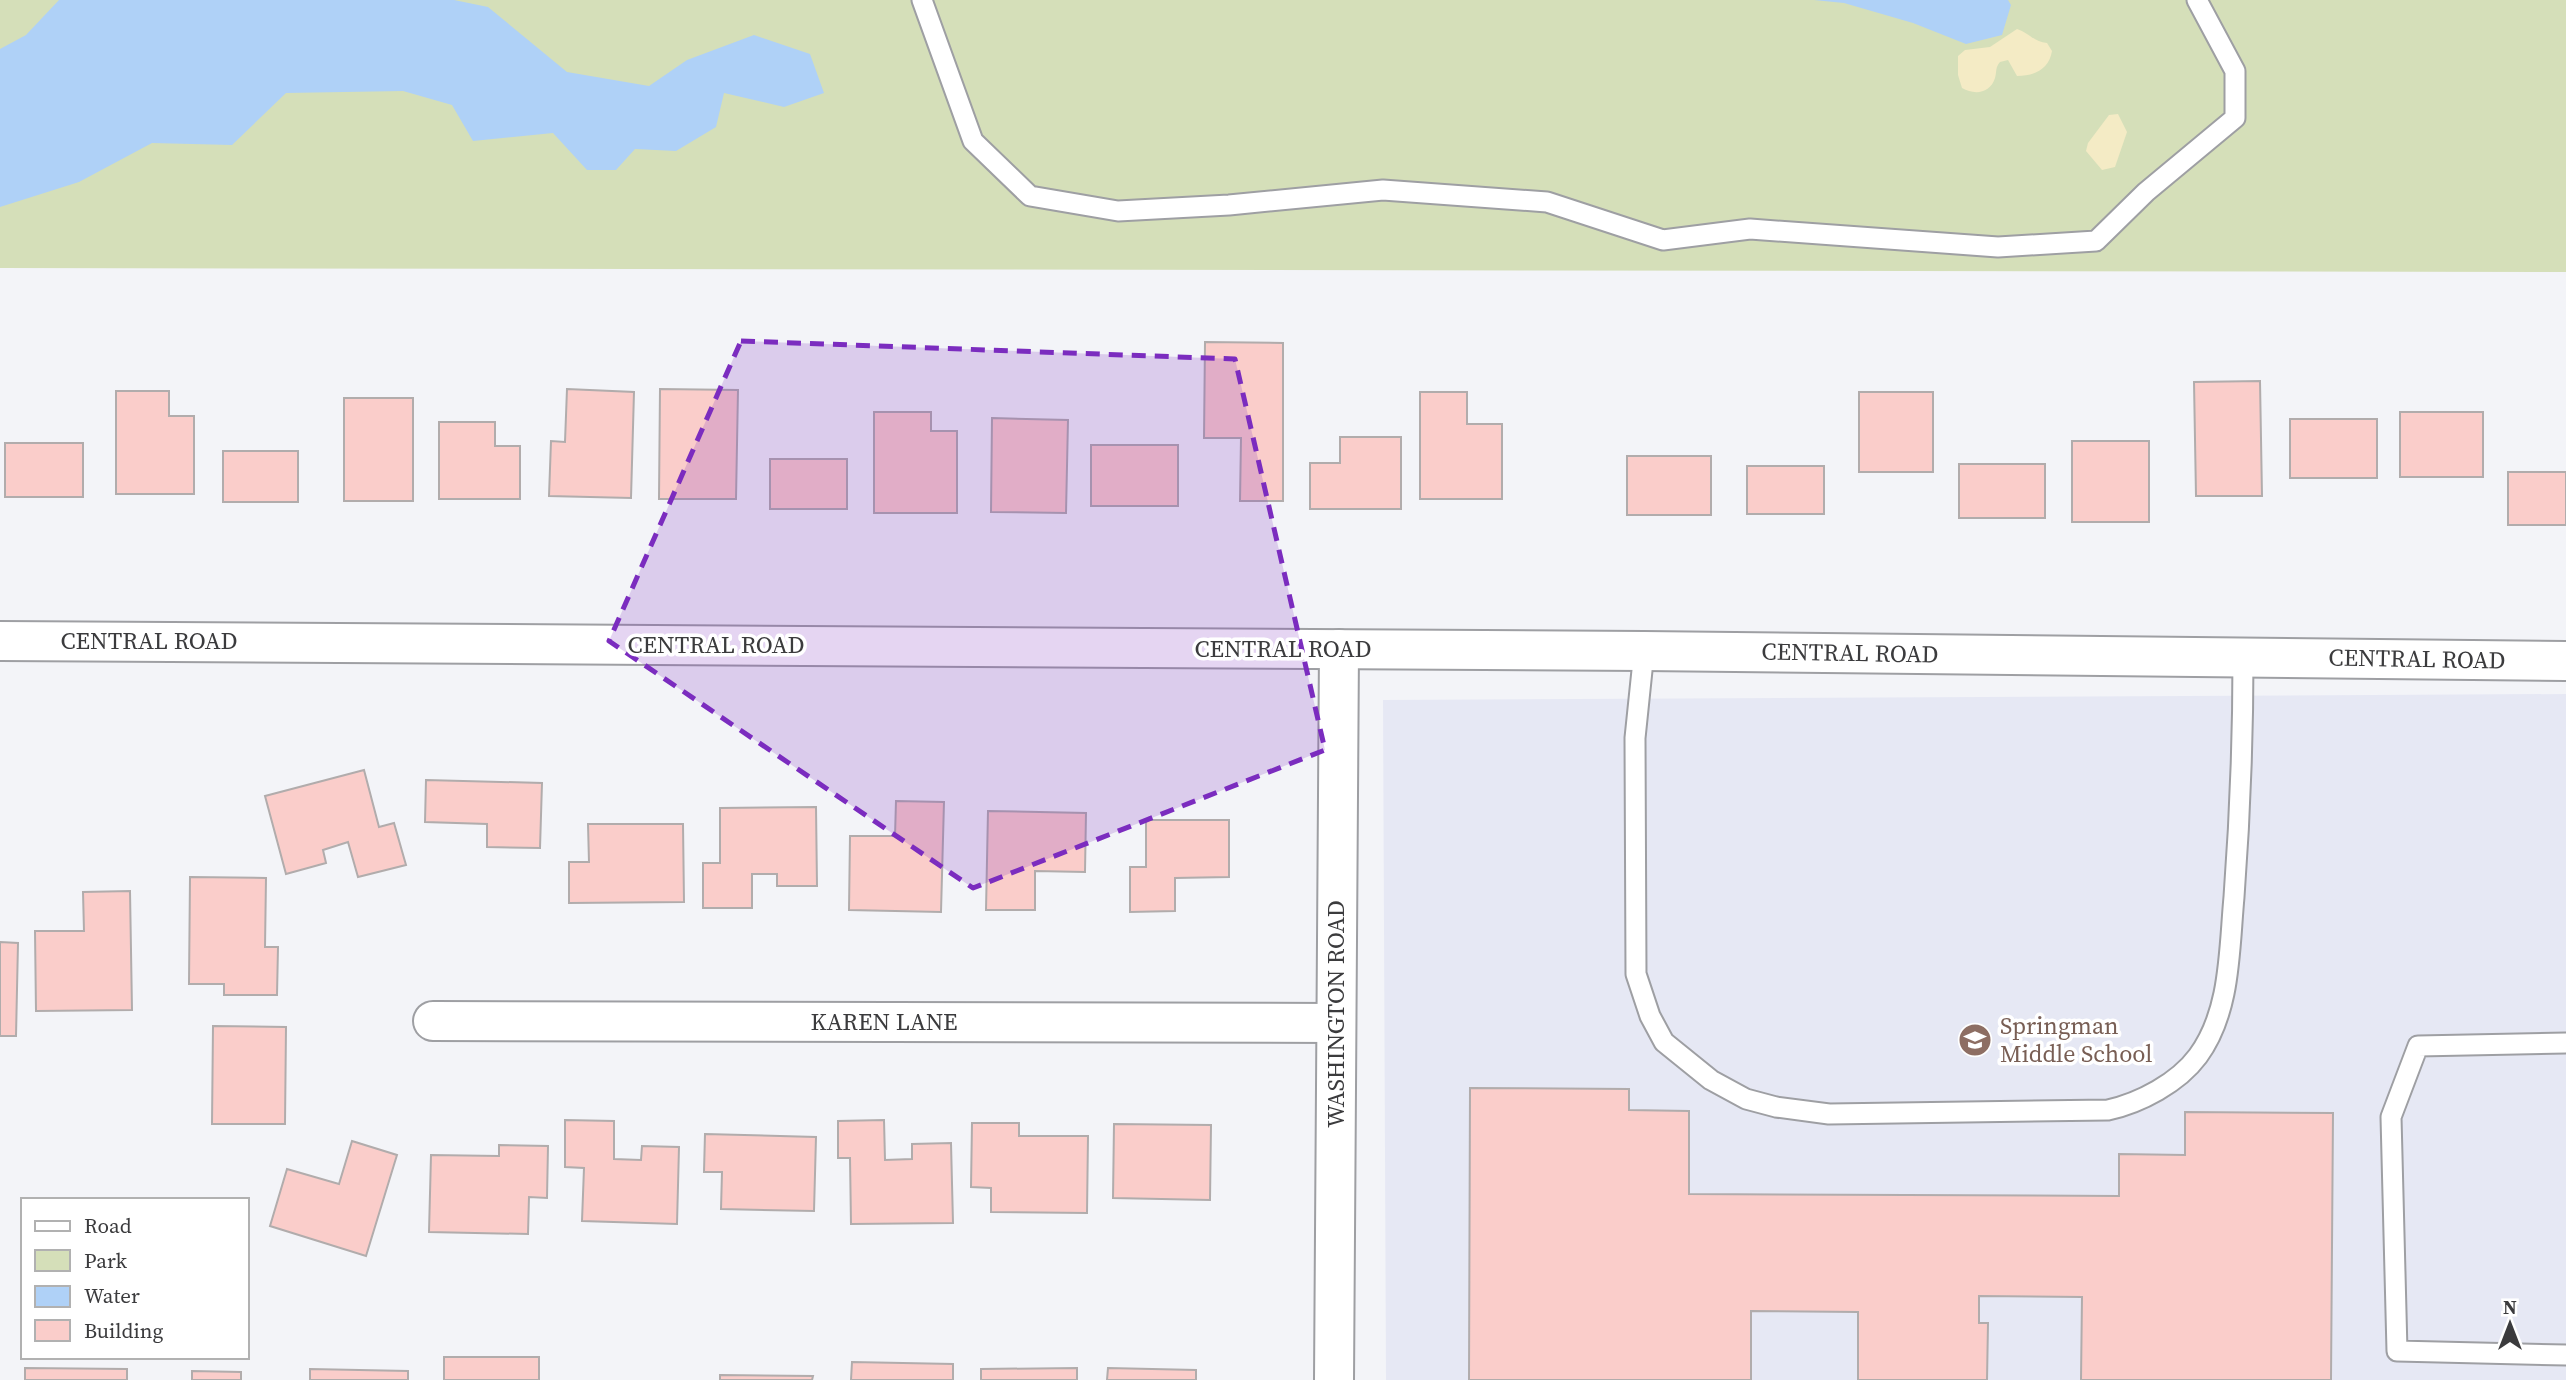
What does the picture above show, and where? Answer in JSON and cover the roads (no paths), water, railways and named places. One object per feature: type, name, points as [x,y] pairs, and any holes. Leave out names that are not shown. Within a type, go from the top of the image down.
[{"type":"main road","name":"CENTRAL ROAD","points":[[0,640],[1644,651],[2566,661]]},
{"type":"main road","name":"WASHINGTON ROAD","points":[[1334,1380],[1339,649]]},
{"type":"main road","name":"KAREN LANE","points":[[433,1021],[1336,1023]]},
{"type":"lane","points":[[922,0],[974,141],[1030,196],[1118,211],[1229,205],[1383,190],[1547,202],[1663,240],[1750,229],[1998,247],[2096,241],[2146,192],[2235,118],[2235,71],[2197,0]]},
{"type":"lane","points":[[1644,651],[1635,738],[1636,974],[1650,1016],[1664,1042],[1711,1080],[1756,1101],[1776,1107],[1829,1114],[2108,1110],[2129,1105],[2154,1092],[2182,1073],[2198,1056],[2214,1028],[2226,988],[2241,813],[2243,657]]},
{"type":"lane","points":[[2566,1043],[2418,1046],[2391,1117],[2397,1351],[2566,1355]]},
{"type":"water","points":[[59,0],[454,0],[488,7],[567,72],[649,86],[687,60],[754,35],[810,54],[824,93],[784,107],[724,93],[716,127],[676,151],[635,149],[616,170],[587,170],[553,133],[473,141],[452,105],[403,91],[286,93],[232,145],[152,143],[79,182],[0,207],[0,49],[26,35]]},
{"type":"water","points":[[1814,0],[2008,0],[2011,5],[2002,35],[1966,44],[1913,23],[1844,3]]},
{"type":"place","name":"Springman Middle School","points":[[1975,1040]]}]
